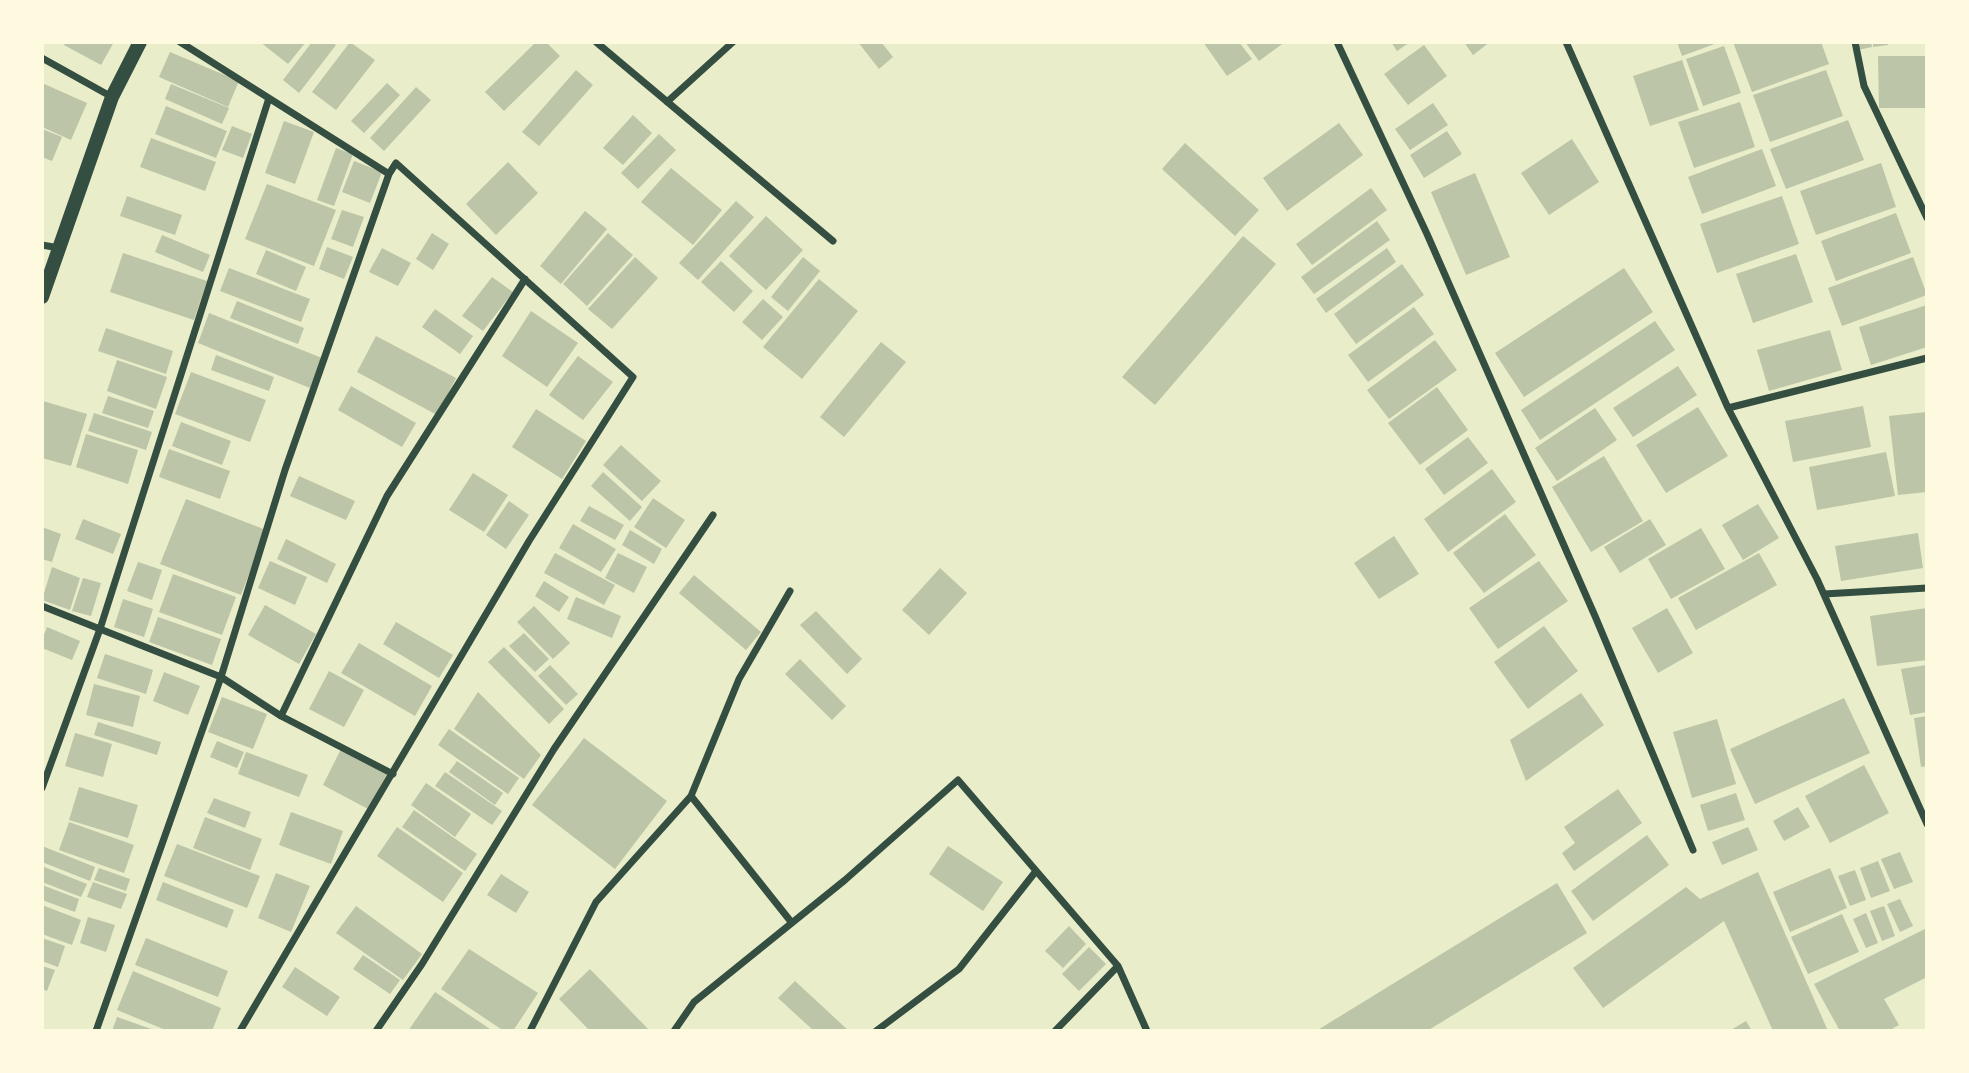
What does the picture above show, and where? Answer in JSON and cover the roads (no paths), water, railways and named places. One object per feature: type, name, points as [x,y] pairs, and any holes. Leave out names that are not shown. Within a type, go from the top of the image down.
[{"type":"main road","points":[[42,297],[112,97],[140,42]]},
{"type":"street","points":[[180,42],[389,174]]},
{"type":"street","points":[[596,42],[834,241]]},
{"type":"street","points":[[667,102],[733,42]]},
{"type":"street","points":[[1336,42],[1427,234],[1595,616],[1693,850]]},
{"type":"street","points":[[1566,42],[1728,408],[1824,594],[1927,824]]},
{"type":"street","points":[[1855,42],[1864,86],[1927,218]]},
{"type":"street","points":[[42,58],[112,97]]},
{"type":"street","points":[[42,788],[100,629],[269,98]]},
{"type":"street","points":[[96,1031],[221,677],[285,470],[389,174],[396,163],[633,377],[529,541],[240,1031]]},
{"type":"street","points":[[42,245],[60,248]]},
{"type":"street","points":[[281,716],[387,496],[525,279]]},
{"type":"street","points":[[1728,408],[1927,358]]},
{"type":"street","points":[[376,1031],[422,964],[554,749],[713,515]]},
{"type":"street","points":[[1824,594],[1927,588]]},
{"type":"street","points":[[530,1031],[596,902],[691,796],[739,679],[790,591]]},
{"type":"street","points":[[42,606],[221,677],[281,716],[393,774]]},
{"type":"street","points":[[674,1031],[694,1002],[845,880],[957,780],[1118,967],[1147,1031]]},
{"type":"street","points":[[691,796],[792,923]]},
{"type":"street","points":[[876,1031],[959,969],[1036,871]]},
{"type":"street","points":[[1055,1031],[1118,967]]}]
